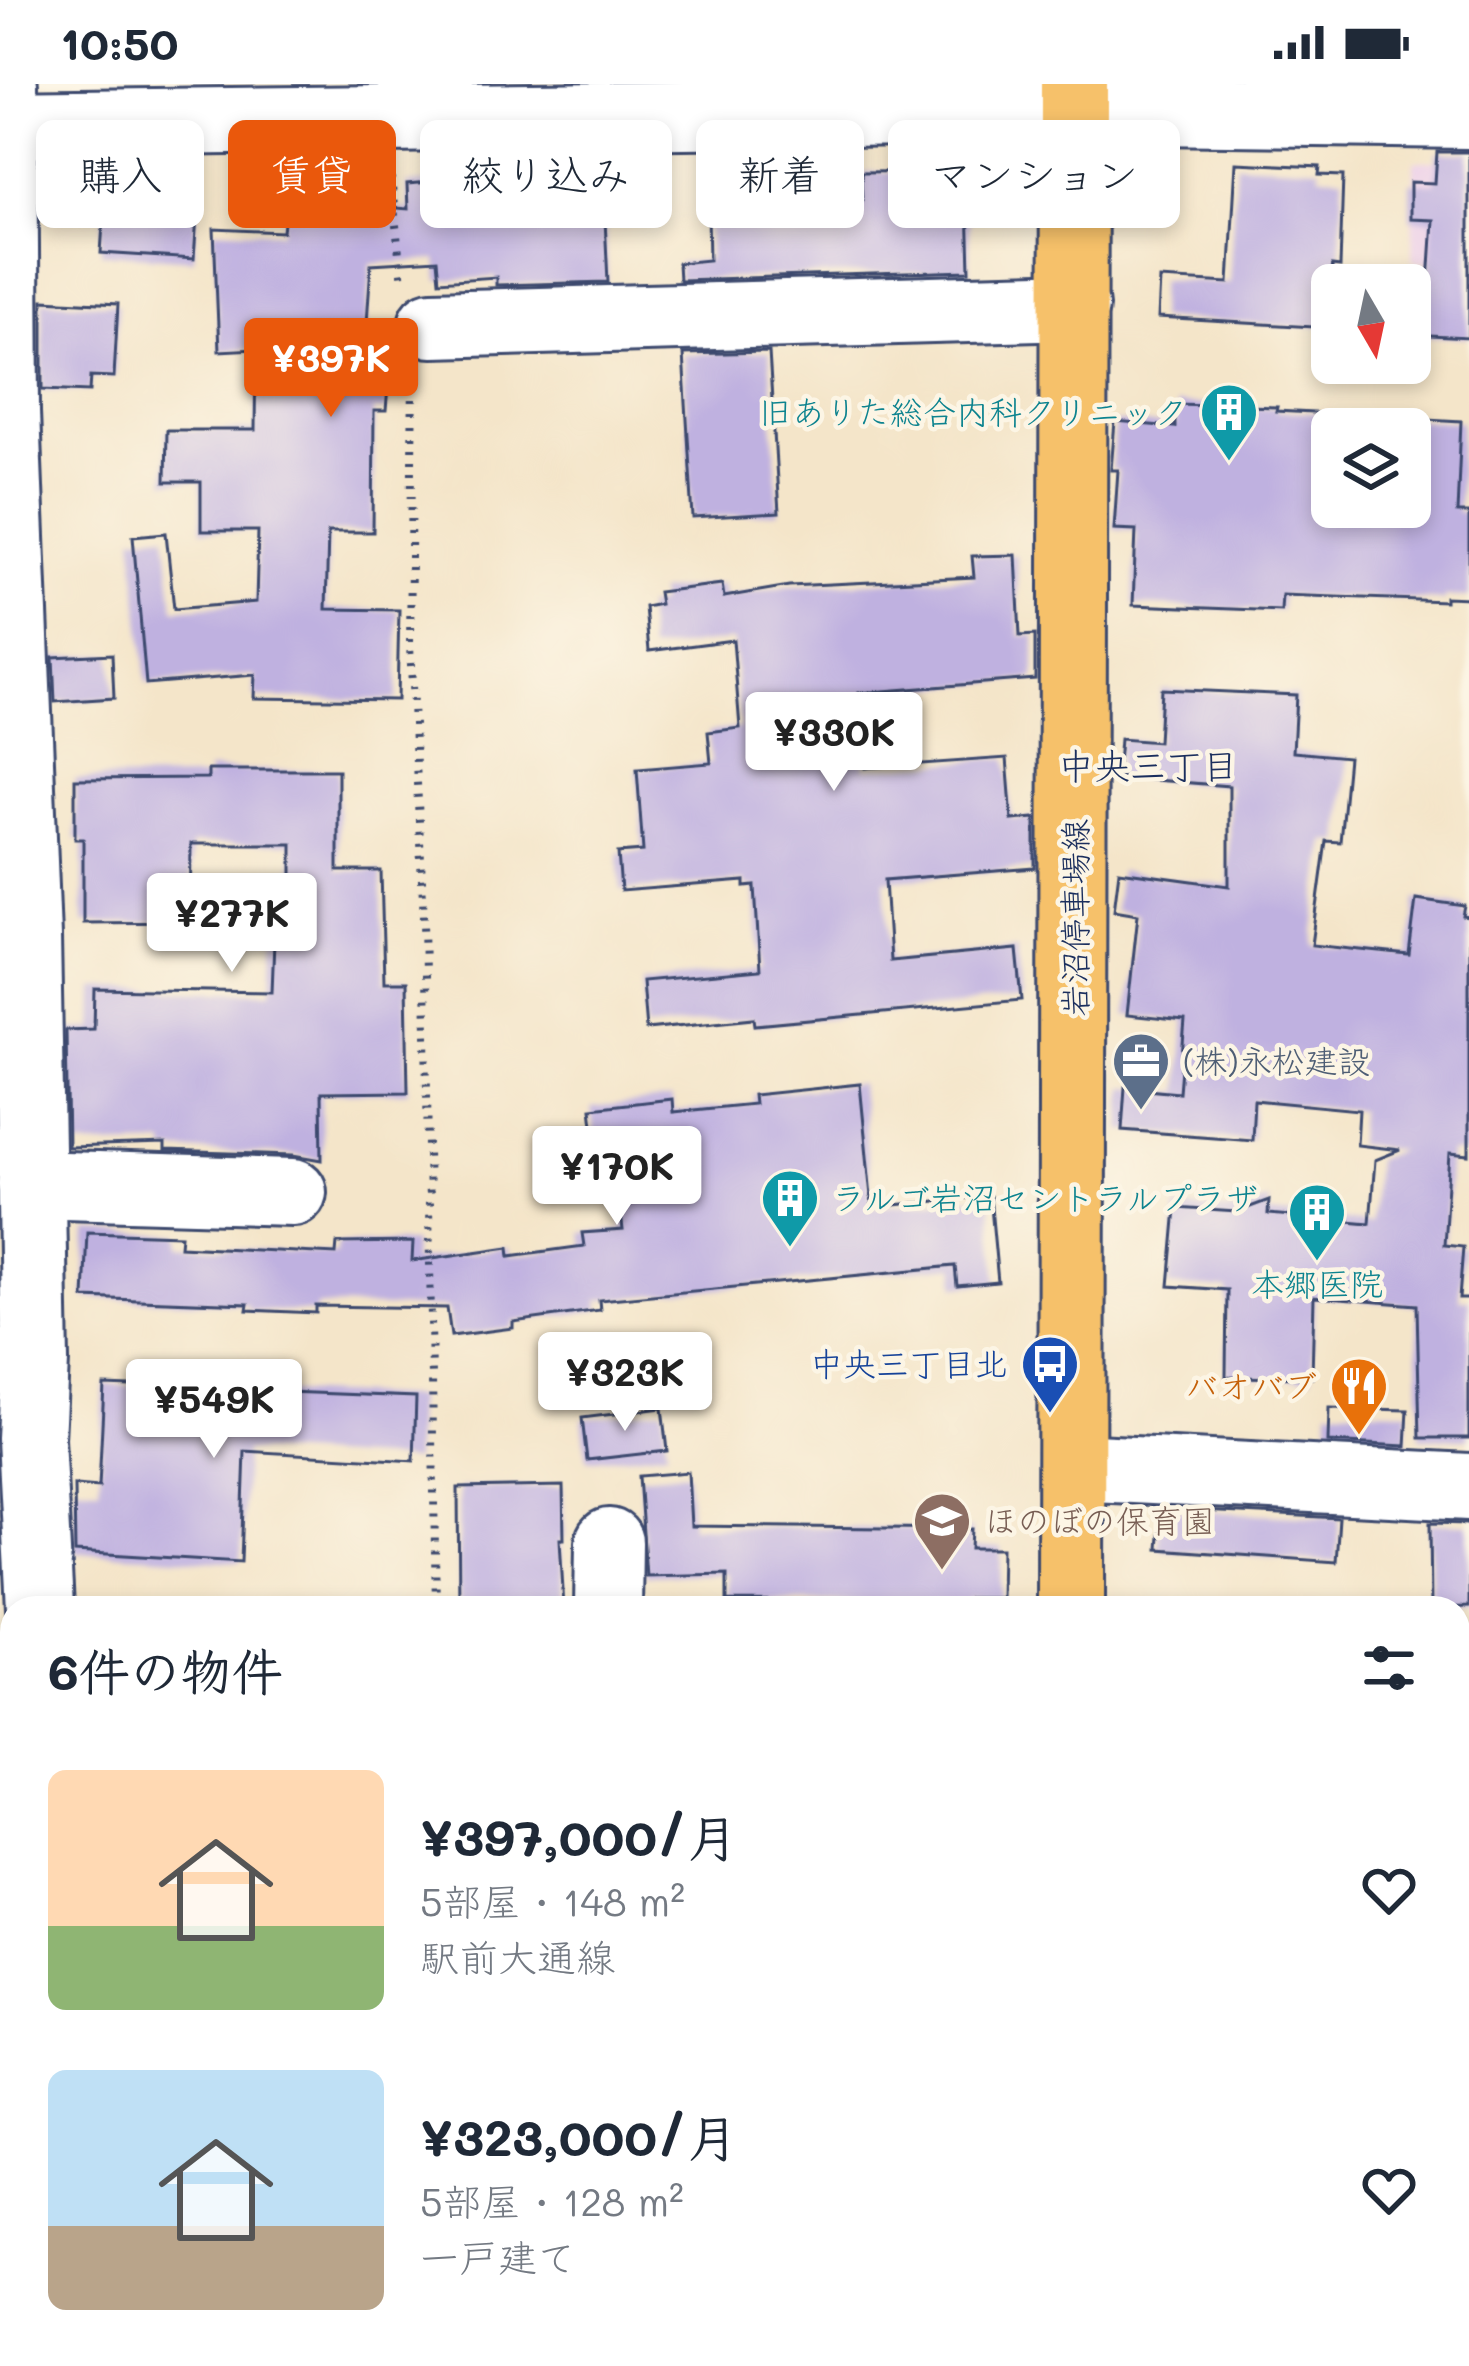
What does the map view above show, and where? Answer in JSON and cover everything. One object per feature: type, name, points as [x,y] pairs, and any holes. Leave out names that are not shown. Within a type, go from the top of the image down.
[{"type":"main road","name":"岩沼停車場線","points":[[1071,1596],[1074,97]]},
{"type":"street","points":[[396,127],[1074,97],[1469,116]]},
{"type":"street","points":[[39,1596],[32,1438],[31,1184],[11,841],[3,110],[233,120]]},
{"type":"street","points":[[416,327],[1075,305]]},
{"type":"street","points":[[31,1184],[293,1192]]},
{"type":"street","points":[[1074,1466],[1469,1487]]},
{"type":"street","points":[[608,1596],[609,1542]]},
{"type":"path","points":[[396,145],[416,327],[410,646],[424,919],[436,1596]]},
{"type":"shaded area","points":[[1414,161],[1469,162],[1469,265],[1413,262]]},
{"type":"building","points":[[1437,152],[1469,152],[1469,338],[1431,336],[1433,220],[1410,219],[1410,182],[1435,183]]},
{"type":"building","points":[[1236,163],[1320,167],[1319,175],[1343,176],[1340,264],[1311,264],[1311,327],[1158,318],[1160,279],[1229,283]]},
{"type":"building","points":[[864,172],[888,172],[888,228],[969,228],[970,271],[679,280],[678,263],[709,260],[708,228],[864,228]]},
{"type":"building","points":[[420,183],[420,228],[605,228],[608,282],[496,285],[496,277],[439,281],[437,260],[371,264],[366,337],[392,338],[386,411],[374,411],[373,532],[328,532],[326,609],[399,610],[397,700],[254,698],[255,675],[146,684],[133,536],[166,533],[174,609],[256,602],[258,531],[201,531],[201,482],[165,482],[166,430],[255,430],[256,349],[219,351],[214,229],[396,228],[396,208],[408,209],[407,184]]},
{"type":"building","points":[[103,228],[196,228],[194,259],[101,253]]},
{"type":"building","points":[[43,300],[118,304],[114,377],[91,376],[90,391],[43,389]]},
{"type":"building","points":[[769,352],[779,513],[693,518],[683,354]]},
{"type":"building","points":[[1175,404],[1277,407],[1276,411],[1311,413],[1311,528],[1431,528],[1431,419],[1461,421],[1457,513],[1469,513],[1469,598],[1282,595],[1281,611],[1133,605],[1136,530],[1114,529],[1115,422],[1175,427]]},
{"type":"building","points":[[1016,555],[1020,636],[1035,635],[1035,679],[859,693],[865,768],[1007,758],[1012,820],[1035,818],[1035,868],[885,880],[890,961],[1017,949],[1022,1000],[755,1025],[754,1018],[646,1029],[642,981],[760,970],[755,886],[745,887],[745,881],[621,891],[618,853],[643,851],[637,769],[711,763],[708,732],[740,728],[733,640],[649,651],[645,607],[660,604],[658,592],[722,584],[724,597],[789,586],[974,577],[972,556]]},
{"type":"building","points":[[112,654],[114,698],[55,702],[53,657]]},
{"type":"building","points":[[1161,689],[1296,695],[1293,752],[1348,757],[1340,842],[1326,841],[1312,945],[1409,955],[1416,899],[1465,906],[1463,916],[1469,917],[1469,1155],[1450,1153],[1444,1245],[1463,1247],[1459,1299],[1469,1299],[1469,1438],[1420,1438],[1417,1305],[1314,1297],[1312,1378],[1226,1377],[1227,1290],[1169,1286],[1176,1208],[1237,1212],[1269,1200],[1268,1214],[1370,1223],[1375,1160],[1400,1150],[1357,1145],[1359,1110],[1254,1100],[1252,1140],[1122,1130],[1125,1087],[1179,1092],[1185,1021],[1127,1015],[1138,914],[1114,910],[1119,871],[1229,886],[1229,786],[1117,777],[1120,739],[1158,742]]},
{"type":"building","points":[[208,770],[338,770],[338,871],[381,871],[384,982],[406,982],[408,1092],[321,1093],[322,1160],[165,1151],[165,1144],[68,1147],[66,1030],[94,1029],[95,989],[272,992],[275,916],[292,916],[292,844],[191,844],[190,922],[83,923],[83,839],[75,839],[75,779],[208,778]]},
{"type":"building","points":[[860,1084],[872,1207],[990,1196],[998,1282],[957,1286],[955,1266],[599,1300],[600,1310],[451,1336],[447,1308],[316,1306],[316,1313],[247,1310],[248,1304],[84,1298],[87,1232],[181,1235],[180,1246],[336,1254],[337,1243],[413,1242],[412,1261],[509,1247],[510,1256],[584,1246],[582,1233],[623,1230],[613,1149],[596,1151],[591,1108],[672,1099],[673,1112],[754,1104],[753,1095]]},
{"type":"building","points":[[104,1385],[416,1397],[414,1461],[245,1451],[241,1562],[75,1552],[74,1485],[99,1487]]},
{"type":"building","points":[[662,1408],[667,1451],[587,1460],[582,1418]]},
{"type":"building","points":[[1329,1408],[1408,1410],[1406,1446],[1328,1442]]},
{"type":"building","points":[[688,1472],[691,1526],[972,1529],[971,1548],[1002,1548],[1001,1596],[727,1596],[727,1574],[646,1576],[639,1476]]},
{"type":"building","points":[[563,1486],[563,1596],[459,1596],[458,1488]]},
{"type":"building","points":[[1161,1509],[1339,1518],[1336,1562],[1158,1549]]},
{"type":"building","points":[[1430,1523],[1469,1524],[1469,1596],[1431,1596]]},
{"type":"place","name":"旧ありた総合内科クリニック","points":[[1229,463]]},
{"type":"place","name":"(株)永松建設","points":[[1141,1112]]},
{"type":"place","name":"ラルゴ岩沼セントラルプラザ","points":[[790,1249]]},
{"type":"place","name":"本郷医院","points":[[1317,1263]]},
{"type":"place","name":"中央三丁目北","points":[[1050,1415]]},
{"type":"place","name":"バオバブ","points":[[1359,1437]]},
{"type":"place","name":"ほのぼの保育園","points":[[942,1572]]},
{"type":"district","name":"中央三丁目","points":[[1148,766]]}]
